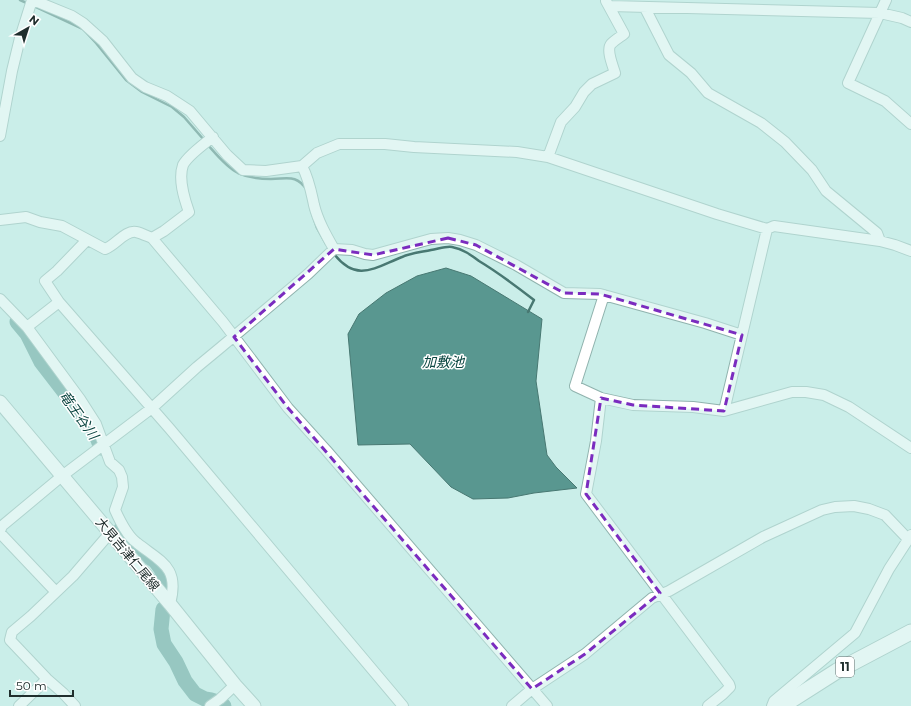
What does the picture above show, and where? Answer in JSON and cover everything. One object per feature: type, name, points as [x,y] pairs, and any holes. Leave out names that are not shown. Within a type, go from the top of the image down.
[{"type":"highway","name":"11","points":[[782,706],[837,672],[911,632]]},
{"type":"main road","name":"大見吉津仁尾線","points":[[0,402],[254,706]]},
{"type":"street","points":[[886,0],[848,83],[885,101],[911,124]]},
{"type":"street","points":[[0,136],[20,38],[32,2],[72,16],[84,23],[103,41],[132,78],[145,87],[167,96],[190,111],[209,141],[243,170],[266,171],[302,166],[317,153],[340,144],[386,144],[414,147],[484,149],[517,152],[548,157],[717,214],[767,229],[774,226],[880,241],[911,251]]},
{"type":"street","points":[[608,3],[645,8],[675,7],[880,13],[902,18],[911,22]]},
{"type":"street","points":[[548,157],[561,122],[575,107],[584,92],[592,84],[615,73],[609,47],[624,34],[608,3]]},
{"type":"street","points":[[645,8],[669,55],[691,73],[708,93],[761,123],[785,142],[812,170],[826,192],[877,233],[880,241]]},
{"type":"street","points":[[152,238],[189,212],[181,177],[183,164],[209,141]]},
{"type":"street","points":[[302,166],[308,177],[314,207],[324,232],[334,249]]},
{"type":"street","points":[[0,220],[26,217],[40,222],[62,226],[105,249],[112,246],[128,233],[136,232],[152,238],[223,322],[288,408],[547,706]]},
{"type":"street","points":[[724,411],[767,229]]},
{"type":"street","points":[[56,592],[0,532],[2,526],[62,476],[152,408],[197,367],[308,274],[334,249],[352,250],[373,255],[431,239],[448,238],[476,245],[516,265],[564,292],[600,294],[705,323],[742,335]]},
{"type":"street","points":[[87,240],[57,271],[45,281],[59,302],[152,408],[403,706]]},
{"type":"street","points":[[604,295],[575,386],[602,398],[633,405],[693,407],[724,411],[792,392],[806,392],[824,395],[849,407],[911,448]]},
{"type":"street","points":[[0,299],[27,327],[80,399],[96,424],[101,447],[110,462],[119,470],[122,477],[122,487],[115,510],[121,524],[136,543],[164,563],[172,580],[173,593],[170,604]]},
{"type":"street","points":[[27,327],[59,302]]},
{"type":"street","points":[[602,398],[586,494],[729,684],[730,687],[708,706]]},
{"type":"street","points":[[512,706],[532,689],[585,654],[652,598],[669,591],[763,537],[822,510],[835,507],[854,506],[869,509],[885,515],[909,537],[889,569],[855,633],[774,701],[772,706]]},
{"type":"street","points":[[75,706],[10,640],[12,632],[73,576],[110,533]]},
{"type":"street","points":[[19,706],[47,679]]},
{"type":"street","points":[[210,706],[235,685]]},
{"type":"highlighted area","points":[[448,238],[476,245],[564,293],[600,294],[742,335],[724,411],[633,405],[601,398],[586,494],[660,593],[585,654],[532,689],[288,408],[234,337],[334,249],[373,255]]},
{"type":"water","name":"加敷池","points":[[446,268],[471,276],[542,319],[536,381],[547,455],[556,467],[577,488],[534,493],[508,498],[473,499],[451,487],[410,444],[358,445],[348,334],[359,314],[386,293],[417,276]]},
{"type":"waterway","points":[[20,0],[29,4]]},
{"type":"waterway","points":[[34,6],[83,29],[126,80],[142,92],[172,107],[184,117],[204,140]]},
{"type":"waterway","points":[[207,144],[225,164],[238,173],[259,178],[291,178],[295,179],[307,190]]},
{"type":"waterway","points":[[311,210],[317,228],[326,244]]},
{"type":"waterway","points":[[334,254],[342,263],[358,271],[374,269],[413,254],[447,247],[460,249],[494,270],[534,300],[528,312]]},
{"type":"waterway","name":"竜王谷川","points":[[17,322],[27,334],[41,362],[95,432],[101,448]]},
{"type":"waterway","name":"竜王谷川","points":[[121,529],[132,546],[155,561],[161,569],[169,588]]},
{"type":"waterway","name":"竜王谷川","points":[[163,609],[161,629],[164,644],[176,662],[185,681],[195,694],[205,699],[221,703],[224,706]]}]
